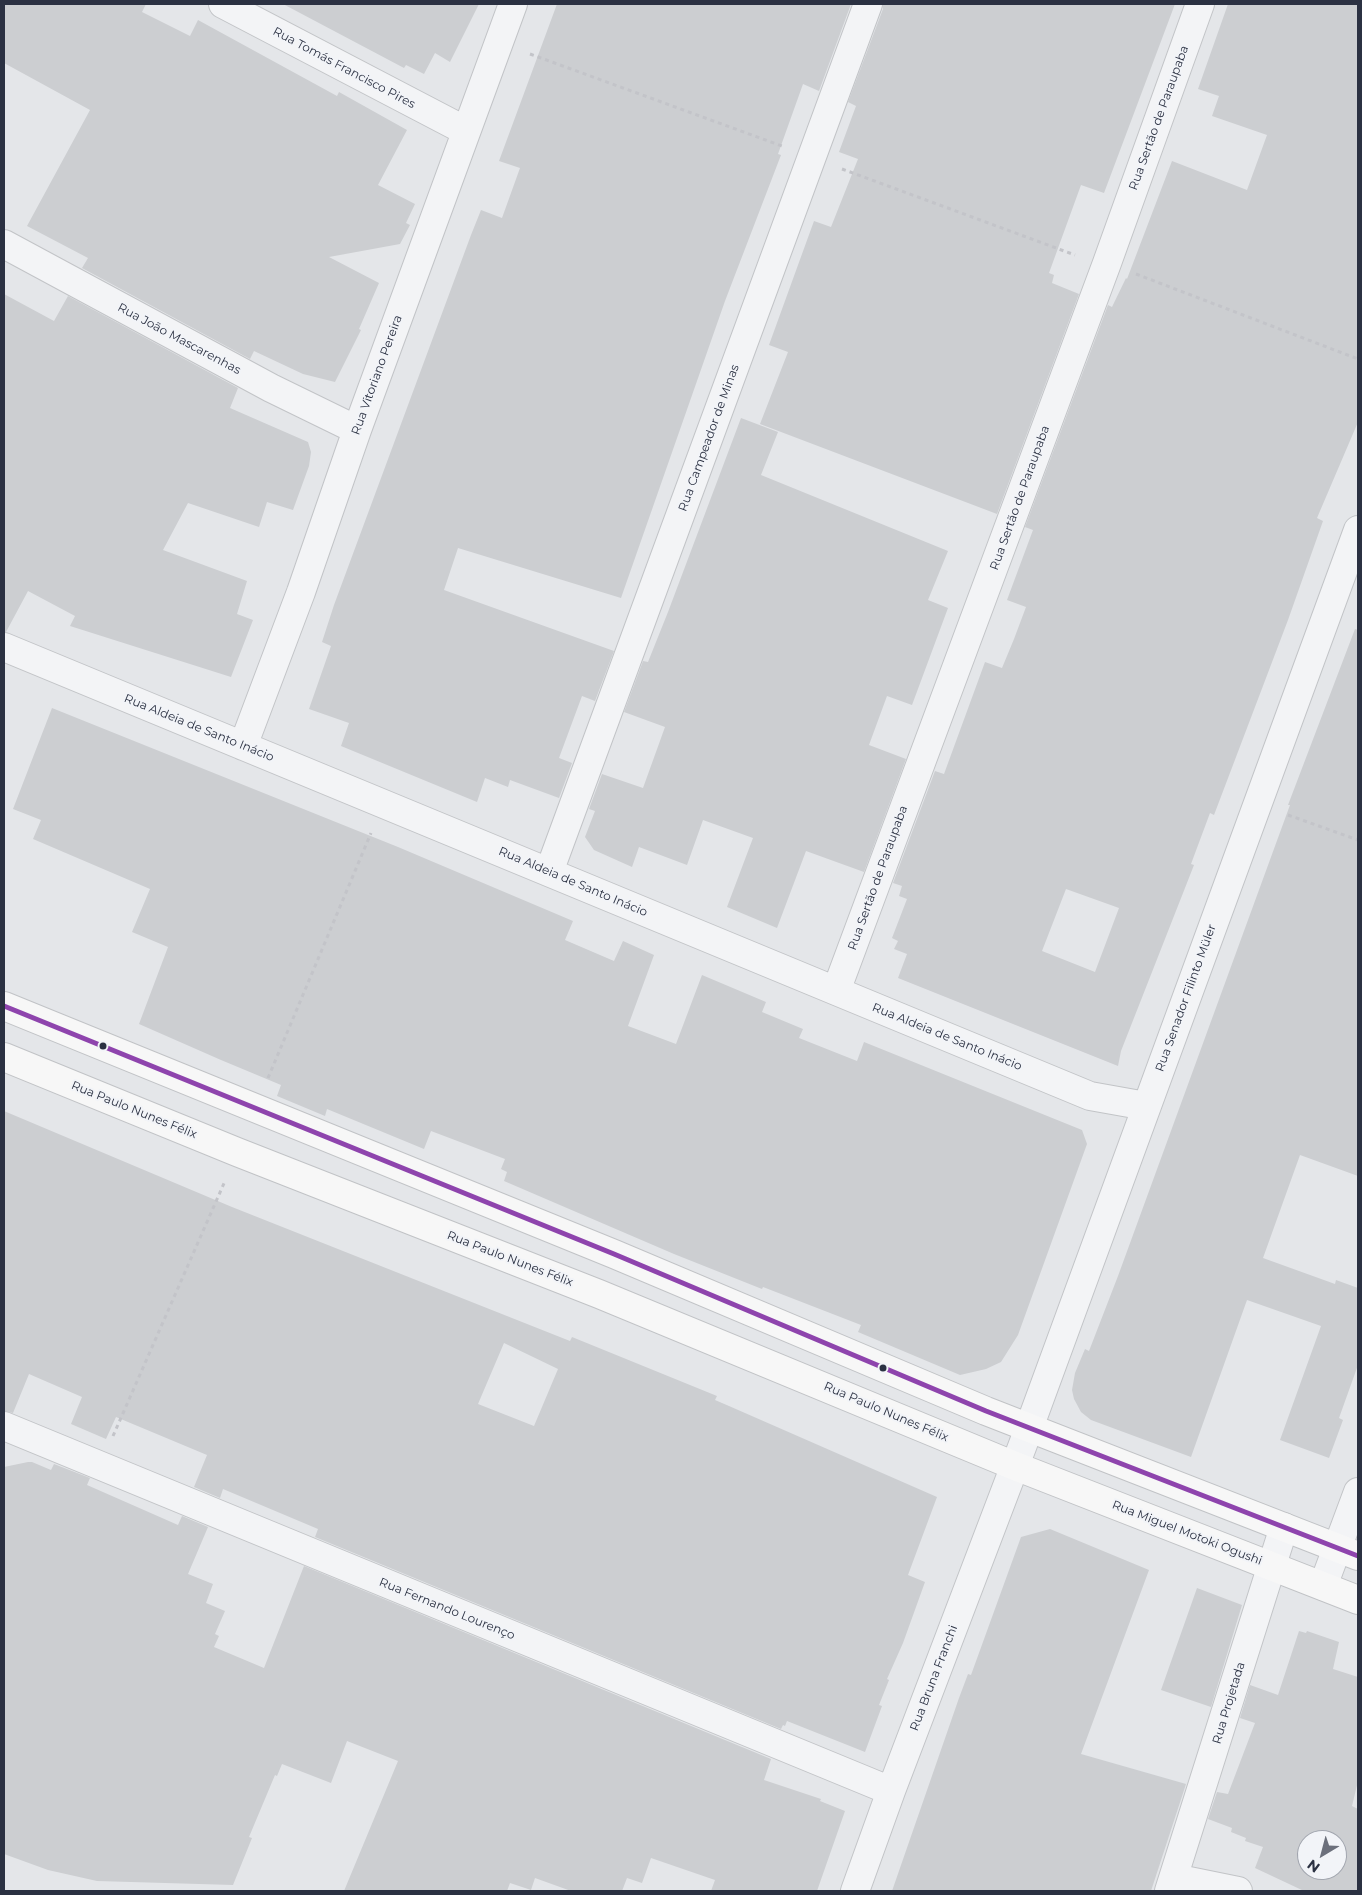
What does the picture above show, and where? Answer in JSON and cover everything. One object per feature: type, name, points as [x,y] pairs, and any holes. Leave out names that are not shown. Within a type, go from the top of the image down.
[{"type":"main road","points":[[4,1006],[614,1254],[1029,1428],[1348,1552]]},
{"type":"main road","name":"Rua Paulo Nunes Félix","points":[[4,1057],[237,1152],[599,1294],[1015,1466]]},
{"type":"main road","name":"Rua Miguel Motoki Ogushi","points":[[1015,1466],[1358,1600]]},
{"type":"street","name":"Rua Tomás Francisco Pires","points":[[223,4],[466,132]]},
{"type":"street","name":"Rua Vitoriano Pereira","points":[[243,746],[301,592],[357,430],[513,4]]},
{"type":"street","name":"Rua Campeador de Minas","points":[[549,872],[868,4]]},
{"type":"street","name":"Rua Sertão de Paraupaba","points":[[836,991],[1107,263],[1200,4]]},
{"type":"street","name":"Rua João Mascarenhas","points":[[4,244],[272,388],[357,430]]},
{"type":"street","name":"Rua Senador Filinto Müler","points":[[1015,1466],[1358,530]]},
{"type":"street","name":"Rua Aldeia de Santo Inácio","points":[[4,647],[1090,1096],[1146,1106]]},
{"type":"street","name":"Rua Fernando Lourenço","points":[[4,1426],[891,1791]]},
{"type":"street","name":"Rua Bruna Franchi","points":[[855,1891],[891,1791],[1015,1466]]},
{"type":"street","points":[[1324,1586],[1348,1552],[1358,1492]]},
{"type":"street","name":"Rua Projetada","points":[[1238,1891],[1171,1885],[1284,1527]]},
{"type":"path","points":[[498,43],[1083,258],[1107,263],[1358,359]]},
{"type":"path","points":[[256,1109],[383,804]]},
{"type":"path","points":[[1257,804],[1358,840]]},
{"type":"path","points":[[100,1466],[237,1152]]},
{"type":"building","points":[[4,4],[146,4],[142,12],[190,36],[198,20],[337,96],[339,92],[407,130],[378,185],[415,204],[406,223],[410,225],[400,244],[329,257],[379,283],[359,329],[361,330],[335,382],[303,374],[254,351],[250,359],[82,268],[88,258],[27,226],[90,110],[4,63]]},
{"type":"building","points":[[283,4],[479,4],[450,62],[435,53],[424,74],[406,65],[404,68]]},
{"type":"building","points":[[557,4],[851,4],[819,91],[803,84],[778,154],[781,155],[725,301],[621,598],[458,548],[444,590],[614,651],[595,701],[582,696],[559,758],[572,763],[559,798],[510,780],[508,787],[485,778],[477,802],[341,746],[349,723],[309,709],[331,646],[322,642],[334,605],[471,235],[481,210],[502,218],[520,168],[499,161]]},
{"type":"building","points":[[883,4],[1175,4],[1104,193],[1081,185],[1049,273],[1054,275],[1052,283],[1079,294],[997,514],[760,424],[788,352],[769,345],[814,221],[831,227],[858,159],[839,152],[856,106],[848,102],[883,9]]},
{"type":"building","points":[[1228,4],[1358,4],[1358,422],[1317,518],[1323,521],[1288,620],[1214,815],[1210,813],[1191,864],[1194,865],[1121,1051],[1118,1066],[898,978],[907,954],[894,949],[898,941],[892,938],[907,899],[899,896],[902,886],[893,883],[935,771],[944,774],[985,662],[1002,668],[1014,639],[1026,607],[1007,600],[1033,530],[1025,527],[1108,305],[1112,307],[1127,279],[1172,161],[1247,190],[1267,135],[1212,116],[1219,96],[1198,89]],"holes":[[[1066,889],[1119,908],[1095,972],[1042,951]]]},
{"type":"building","points":[[4,294],[54,321],[68,296],[238,388],[230,408],[308,442],[311,452],[309,466],[293,510],[267,502],[259,527],[188,503],[163,550],[247,581],[237,614],[253,620],[231,677],[70,626],[75,616],[28,591],[6,632],[4,632]]},
{"type":"building","points":[[741,418],[778,432],[761,475],[948,551],[928,600],[948,608],[912,705],[887,696],[869,745],[906,759],[864,872],[806,851],[777,928],[727,907],[753,838],[703,820],[687,865],[639,847],[632,867],[594,850],[585,837],[595,811],[589,809],[602,774],[643,788],[665,727],[624,712],[643,661],[648,662],[668,612]]},
{"type":"building","points":[[1355,629],[1358,630],[1358,1176],[1300,1155],[1263,1258],[1335,1284],[1336,1280],[1358,1288],[1358,1365],[1339,1418],[1343,1420],[1329,1458],[1280,1440],[1321,1326],[1247,1300],[1191,1457],[1091,1420],[1081,1412],[1074,1399],[1072,1390],[1075,1373],[1085,1349],[1089,1351],[1118,1276],[1290,805],[1288,805]]},
{"type":"building","points":[[52,708],[398,847],[573,921],[565,940],[614,961],[623,941],[654,955],[628,1026],[676,1044],[702,975],[766,1002],[762,1012],[803,1029],[799,1038],[857,1061],[864,1042],[1082,1130],[1087,1144],[1018,1335],[1001,1362],[986,1369],[960,1375],[858,1332],[861,1325],[674,1254],[504,1181],[507,1172],[501,1169],[505,1159],[431,1131],[424,1149],[327,1109],[325,1116],[277,1096],[281,1085],[139,1024],[168,947],[132,932],[150,889],[33,839],[41,820],[13,809]]},
{"type":"building","points":[[4,1111],[232,1207],[570,1341],[572,1337],[717,1396],[715,1400],[937,1497],[908,1575],[925,1582],[903,1643],[887,1679],[889,1680],[879,1705],[882,1706],[865,1752],[787,1721],[781,1729],[315,1537],[318,1529],[223,1489],[220,1498],[194,1487],[207,1455],[116,1417],[106,1439],[71,1424],[82,1397],[29,1374],[13,1413],[4,1411]],"holes":[[[504,1343],[558,1369],[534,1426],[478,1404]]]},
{"type":"building","points":[[28,1462],[51,1470],[54,1464],[90,1478],[87,1485],[178,1525],[182,1516],[208,1527],[188,1574],[213,1584],[206,1603],[225,1611],[215,1634],[219,1636],[214,1647],[264,1668],[304,1566],[771,1759],[764,1780],[821,1799],[820,1801],[845,1811],[817,1891],[711,1891],[715,1880],[651,1858],[642,1883],[627,1878],[622,1891],[571,1891],[535,1878],[531,1890],[510,1883],[507,1891],[344,1891],[398,1761],[347,1741],[331,1783],[282,1764],[277,1776],[275,1775],[249,1837],[252,1838],[233,1885],[97,1881],[48,1870],[4,1854],[4,1467]]},
{"type":"building","points":[[1050,1529],[1149,1570],[1081,1754],[1186,1784],[1151,1891],[892,1891],[959,1698],[968,1674],[971,1675],[1021,1537]]},
{"type":"building","points":[[1197,1588],[1242,1605],[1211,1707],[1161,1690]]},
{"type":"building","points":[[1299,1631],[1306,1633],[1307,1631],[1339,1642],[1333,1669],[1358,1677],[1358,1781],[1352,1806],[1358,1809],[1358,1891],[1304,1891],[1255,1868],[1263,1847],[1245,1841],[1246,1838],[1231,1832],[1232,1828],[1208,1819],[1217,1792],[1228,1794],[1255,1723],[1240,1718],[1250,1685],[1278,1695]]},
{"type":"transit line","points":[[4,1006],[614,1254],[986,1411],[1358,1556]]}]
